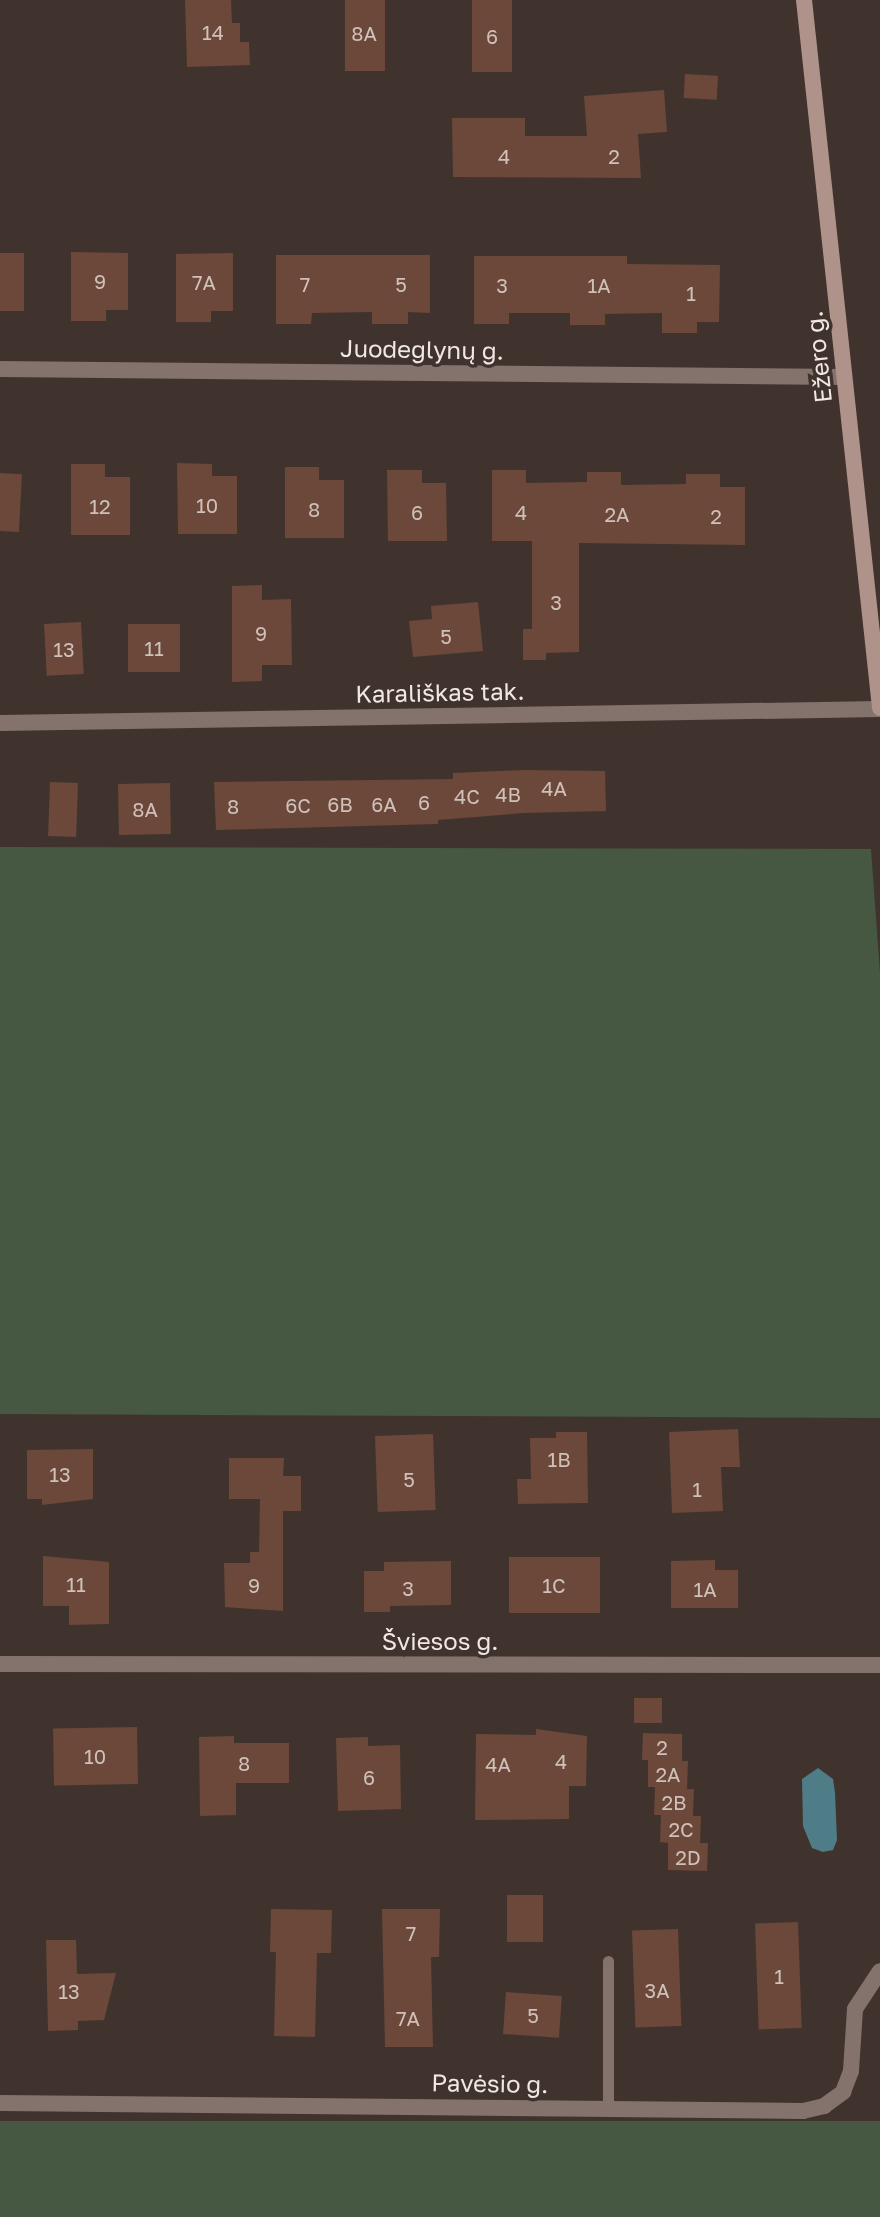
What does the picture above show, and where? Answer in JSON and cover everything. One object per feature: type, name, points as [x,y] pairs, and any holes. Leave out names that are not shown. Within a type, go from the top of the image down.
[{"type":"main road","name":"Ežero g.","points":[[804,0],[880,709]]},
{"type":"street","name":"Juodeglynų g.","points":[[0,369],[844,377]]},
{"type":"street","name":"Karališkas tak.","points":[[0,723],[880,709]]},
{"type":"street","name":"Šviesos g.","points":[[0,1664],[880,1665]]},
{"type":"street","name":"Pavėsio g.","points":[[0,2103],[803,2111],[824,2106],[849,2082],[855,2009],[880,1971]]},
{"type":"lane","points":[[608,1961],[608,2109]]},
{"type":"green space","points":[[0,847],[871,849],[880,973],[880,1418],[0,1414]]},
{"type":"green space","points":[[0,2121],[880,2121],[880,2217],[0,2217]]},
{"type":"water","points":[[818,1768],[833,1779],[835,1793],[837,1840],[833,1850],[823,1852],[812,1848],[803,1826],[802,1779]]},
{"type":"building","points":[[185,0],[231,0],[232,23],[240,23],[240,42],[249,42],[250,65],[187,67]]},
{"type":"building","points":[[345,0],[385,0],[385,71],[345,71]]},
{"type":"building","points":[[472,0],[512,0],[512,72],[472,72]]},
{"type":"building","points":[[685,74],[718,76],[717,100],[684,98]]},
{"type":"building","points":[[664,90],[667,132],[638,134],[641,178],[453,177],[452,118],[525,118],[525,136],[587,136],[584,96]]},
{"type":"building","points":[[71,252],[128,253],[128,310],[106,310],[106,321],[71,321]]},
{"type":"building","points":[[0,253],[24,253],[24,311],[0,311]]},
{"type":"building","points":[[233,253],[233,311],[211,311],[211,322],[176,322],[176,254]]},
{"type":"building","points":[[276,255],[430,255],[430,313],[408,312],[408,324],[372,324],[372,312],[312,313],[311,324],[276,324]]},
{"type":"building","points":[[474,256],[627,256],[627,264],[720,265],[719,322],[697,322],[697,333],[662,333],[662,313],[605,314],[605,325],[570,325],[570,313],[509,313],[509,324],[474,324]]},
{"type":"building","points":[[177,463],[212,464],[212,476],[237,476],[237,534],[178,534]]},
{"type":"building","points":[[71,464],[105,464],[105,477],[130,477],[130,535],[71,535]]},
{"type":"building","points":[[285,467],[319,467],[319,480],[344,480],[344,538],[285,538]]},
{"type":"building","points":[[387,470],[422,470],[422,483],[446,483],[447,541],[388,541]]},
{"type":"building","points":[[492,470],[526,470],[526,483],[587,482],[587,472],[621,472],[621,485],[686,484],[686,474],[720,474],[720,487],[745,487],[745,545],[579,543],[579,652],[546,653],[546,660],[523,660],[523,629],[532,629],[532,541],[492,541]]},
{"type":"building","points":[[0,473],[22,474],[19,532],[0,531]]},
{"type":"building","points":[[262,585],[262,600],[291,599],[292,665],[262,665],[262,681],[232,682],[232,586]]},
{"type":"building","points":[[478,602],[483,651],[413,657],[409,621],[432,619],[431,606]]},
{"type":"building","points":[[81,622],[84,674],[47,676],[44,624]]},
{"type":"building","points":[[128,624],[180,624],[180,672],[128,672]]},
{"type":"building","points":[[605,771],[606,811],[524,813],[438,820],[438,824],[216,830],[214,782],[453,779],[453,773]]},
{"type":"building","points":[[50,782],[78,783],[76,837],[48,836]]},
{"type":"building","points":[[170,783],[171,834],[119,835],[118,784]]},
{"type":"building","points":[[738,1429],[740,1467],[721,1467],[723,1511],[672,1513],[669,1432]]},
{"type":"building","points":[[556,1432],[587,1432],[588,1503],[518,1504],[517,1479],[531,1479],[530,1438],[556,1438]]},
{"type":"building","points":[[433,1434],[436,1510],[378,1512],[375,1436]]},
{"type":"building","points":[[93,1449],[93,1499],[42,1505],[42,1499],[27,1499],[27,1450]]},
{"type":"building","points":[[229,1458],[284,1458],[283,1476],[301,1476],[301,1511],[283,1511],[283,1611],[225,1607],[224,1563],[250,1563],[250,1552],[259,1552],[260,1499],[229,1499]]},
{"type":"building","points":[[43,1556],[109,1562],[109,1624],[69,1625],[69,1606],[43,1606]]},
{"type":"building","points":[[509,1557],[600,1557],[600,1613],[509,1613]]},
{"type":"building","points":[[715,1560],[715,1570],[738,1570],[738,1608],[671,1608],[671,1561]]},
{"type":"building","points":[[451,1561],[451,1605],[390,1606],[390,1612],[364,1612],[364,1571],[384,1571],[384,1562]]},
{"type":"building","points":[[634,1698],[662,1698],[662,1723],[634,1723]]},
{"type":"building","points":[[137,1727],[138,1784],[54,1785],[53,1728]]},
{"type":"building","points":[[536,1729],[587,1736],[586,1786],[569,1786],[569,1819],[475,1820],[476,1734],[536,1735]]},
{"type":"building","points":[[643,1733],[682,1734],[682,1761],[688,1761],[687,1789],[694,1789],[693,1816],[701,1816],[700,1843],[708,1843],[707,1871],[668,1870],[668,1843],[660,1842],[661,1815],[654,1815],[655,1787],[648,1787],[648,1760],[642,1760]]},
{"type":"building","points":[[234,1736],[234,1743],[289,1743],[289,1783],[236,1783],[236,1815],[200,1816],[199,1737]]},
{"type":"building","points":[[368,1737],[368,1746],[400,1745],[401,1809],[338,1811],[336,1738]]},
{"type":"building","points":[[507,1895],[543,1895],[543,1942],[507,1942]]},
{"type":"building","points":[[271,1909],[332,1910],[331,1953],[317,1953],[315,2037],[274,2036],[276,1952],[270,1952]]},
{"type":"building","points":[[382,1909],[440,1909],[439,1957],[431,1957],[433,2047],[385,2047]]},
{"type":"building","points":[[798,1922],[802,2028],[759,2029],[755,1924]]},
{"type":"building","points":[[678,1929],[681,2026],[635,2028],[632,1931]]},
{"type":"building","points":[[46,1940],[76,1940],[77,1974],[116,1973],[104,2020],[78,2021],[78,2030],[48,2031]]},
{"type":"building","points":[[506,1992],[562,1996],[559,2038],[503,2034]]}]
